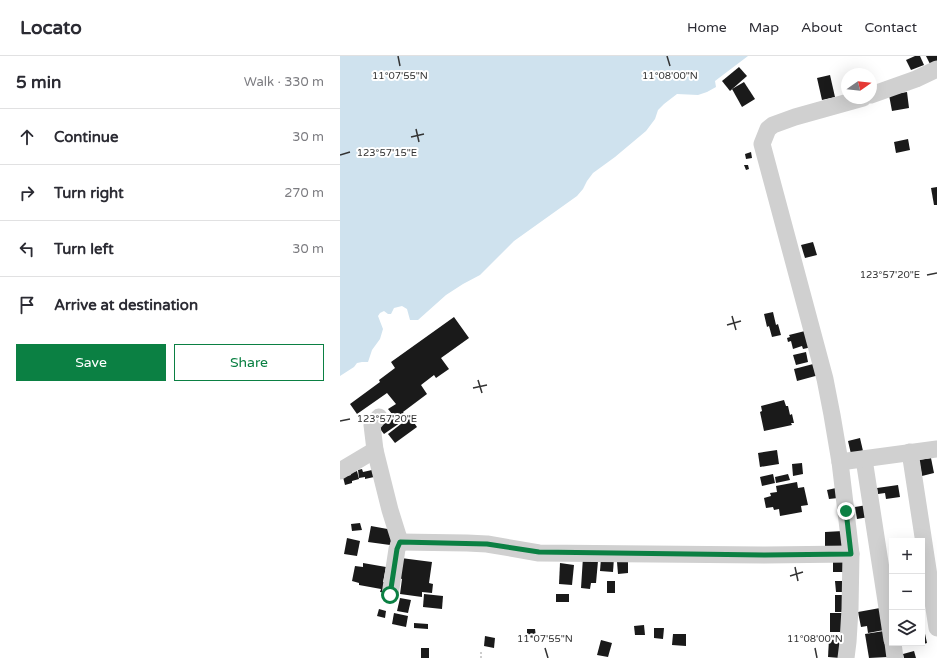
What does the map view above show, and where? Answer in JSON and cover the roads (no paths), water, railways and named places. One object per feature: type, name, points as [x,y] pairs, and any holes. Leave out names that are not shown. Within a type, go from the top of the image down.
[{"type":"street","points":[[877,93],[916,79],[937,69]]},
{"type":"street","points":[[842,104],[795,117],[773,125],[768,129],[762,144],[825,379],[840,462],[851,554],[850,609],[846,658]]},
{"type":"street","points":[[379,417],[372,425],[375,450],[390,510],[400,542],[397,549],[390,595]]},
{"type":"street","points":[[840,462],[937,449]]},
{"type":"street","points":[[340,471],[375,450]]},
{"type":"street","points":[[910,452],[937,628]]},
{"type":"street","points":[[864,459],[889,621]]},
{"type":"street","points":[[400,542],[487,544],[539,552],[765,555],[851,554]]},
{"type":"street","points":[[893,646],[895,658]]},
{"type":"water","points":[[340,56],[748,56],[715,81],[716,87],[698,95],[677,94],[664,104],[658,110],[655,119],[646,131],[593,173],[577,196],[514,241],[480,275],[446,295],[418,320],[410,320],[407,309],[402,306],[394,308],[391,314],[384,311],[380,313],[378,316],[383,329],[380,339],[372,350],[368,362],[357,363],[354,367],[340,376]]}]
